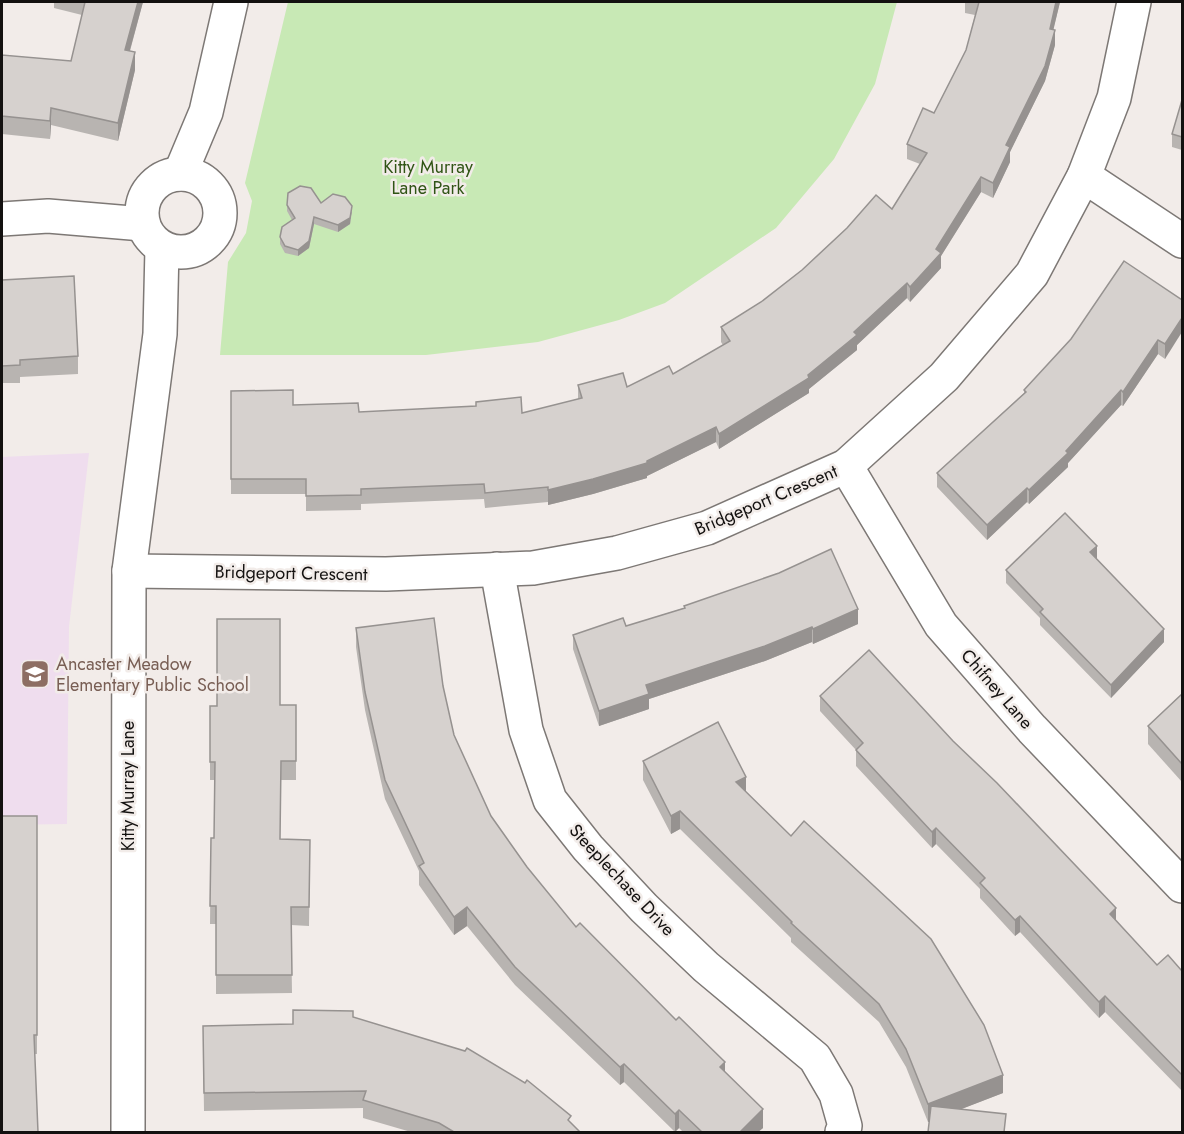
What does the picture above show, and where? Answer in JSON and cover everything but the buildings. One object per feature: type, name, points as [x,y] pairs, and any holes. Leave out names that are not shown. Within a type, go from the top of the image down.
[{"type":"street","points":[[194,179],[206,112],[231,2]]},
{"type":"street","name":"Bridgeport Crescent","points":[[129,572],[386,574],[533,568],[617,554],[707,528],[846,466],[944,377],[1032,274],[1084,176],[1114,98],[1134,2]]},
{"type":"street","points":[[1084,176],[1182,241]]},
{"type":"street","points":[[2,219],[48,216],[160,230],[207,242],[219,225],[221,208],[216,195],[194,179],[156,183],[160,230]]},
{"type":"street","name":"Kitty Murray Lane","points":[[128,1132],[129,572],[160,334],[160,230]]},
{"type":"street","name":"Chifney Lane","points":[[846,466],[941,625],[1032,729],[1182,886]]},
{"type":"street","name":"Steeplechase Drive","points":[[497,569],[526,730],[550,800],[588,848],[644,908],[706,967],[815,1058],[836,1094],[845,1126],[842,1132]]},
{"type":"shaded area","name":"Ancaster Meadow Elementary Public School","points":[[89,453],[69,627],[67,824],[2,825],[2,457]]},
{"type":"green space","name":"Kitty Murray Lane Park","points":[[288,2],[897,2],[875,84],[834,159],[776,228],[665,303],[619,320],[538,342],[426,355],[220,355],[228,262],[246,233],[252,201],[245,183]]},
{"type":"place","name":"Ancaster Meadow Elementary Public School","points":[[35,674]]}]
